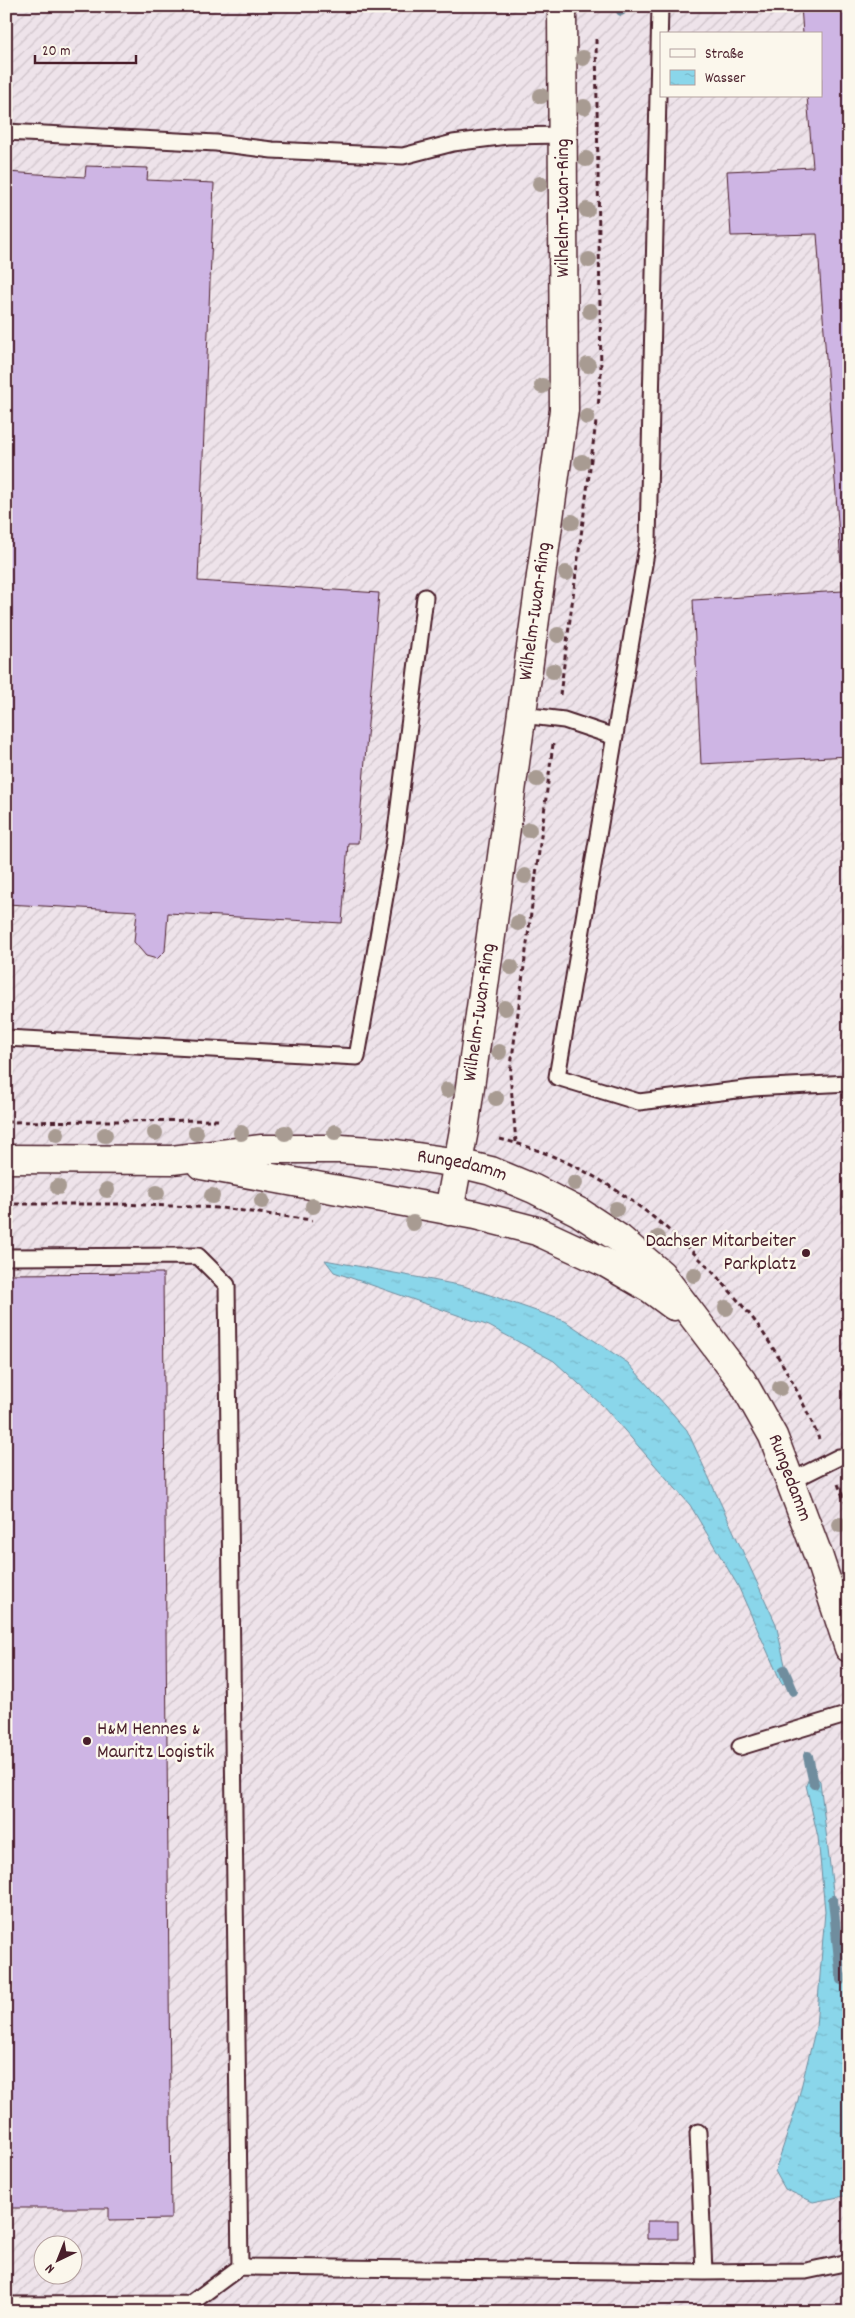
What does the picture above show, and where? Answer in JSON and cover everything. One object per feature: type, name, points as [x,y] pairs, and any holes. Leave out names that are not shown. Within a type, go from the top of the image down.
[{"type":"street","name":"Wilhelm-Iwan-Ring","points":[[449,1211],[458,1163],[564,410],[562,6]]},
{"type":"street","name":"Rungedamm","points":[[6,1159],[172,1160],[262,1149],[342,1149],[458,1163],[491,1171],[534,1189],[579,1212],[620,1239],[661,1274],[742,1381],[760,1409],[791,1481],[849,1648]]},
{"type":"street","name":"Rungedamm","points":[[172,1160],[449,1211],[538,1231],[606,1263],[651,1289],[698,1324]]},
{"type":"lane","points":[[660,6],[648,541],[556,1076],[639,1102],[753,1088],[849,1083]]},
{"type":"lane","points":[[6,132],[216,143],[272,150],[403,156],[453,143],[507,136],[563,134]]},
{"type":"lane","points":[[6,1038],[358,1058],[395,839],[424,598]]},
{"type":"lane","points":[[522,714],[564,720],[615,737]]},
{"type":"lane","points":[[6,1257],[198,1256],[227,1285],[240,2267]]},
{"type":"lane","points":[[791,1481],[839,1457],[849,1456]]},
{"type":"lane","points":[[740,1747],[849,1714]]},
{"type":"lane","points":[[698,2132],[704,2272]]},
{"type":"lane","points":[[6,2305],[190,2304],[240,2267],[704,2272],[806,2271],[849,2262]]},
{"type":"path","points":[[6,1204],[120,1204],[212,1208],[318,1220]]},
{"type":"shaded area","points":[[6,6],[849,6],[849,2312],[6,2312]]},
{"type":"water","points":[[325,1260],[464,1286],[565,1321],[628,1363],[687,1430],[776,1624],[789,1683],[782,1684],[738,1586],[690,1505],[603,1406],[554,1361],[489,1326],[334,1272]]},
{"type":"water","points":[[812,1772],[820,1781],[842,1967],[849,1982],[849,2195],[813,2202],[785,2189],[775,2171],[796,2108],[816,2027],[825,1911],[818,1837],[806,1785]]},
{"type":"building","points":[[801,6],[849,6],[849,756],[701,764],[693,600],[843,591],[817,234],[731,236],[727,171],[813,167],[807,98],[822,98],[822,32],[803,32]]},
{"type":"building","points":[[86,166],[148,168],[147,180],[214,183],[198,581],[379,593],[358,843],[348,843],[342,923],[168,913],[165,951],[157,959],[146,956],[134,942],[137,911],[6,904],[6,172],[85,177]]},
{"type":"building","name":"H&M Hennes & Mauritz Logistik","points":[[163,1273],[171,2219],[109,2220],[109,2208],[6,2208],[6,1274]]},
{"type":"building","points":[[647,2221],[678,2221],[678,2239],[647,2239]]},
{"type":"waterway","points":[[621,6],[621,11]]},
{"type":"waterway","points":[[784,1670],[793,1691]]},
{"type":"waterway","points":[[808,1756],[814,1784]]},
{"type":"waterway","points":[[833,1900],[841,1980]]},
{"type":"place","name":"Dachser Mitarbeiter Parkplatz","points":[[806,1253]]},
{"type":"place","name":"H&M Hennes & Mauritz Logistik","points":[[87,1741]]}]
